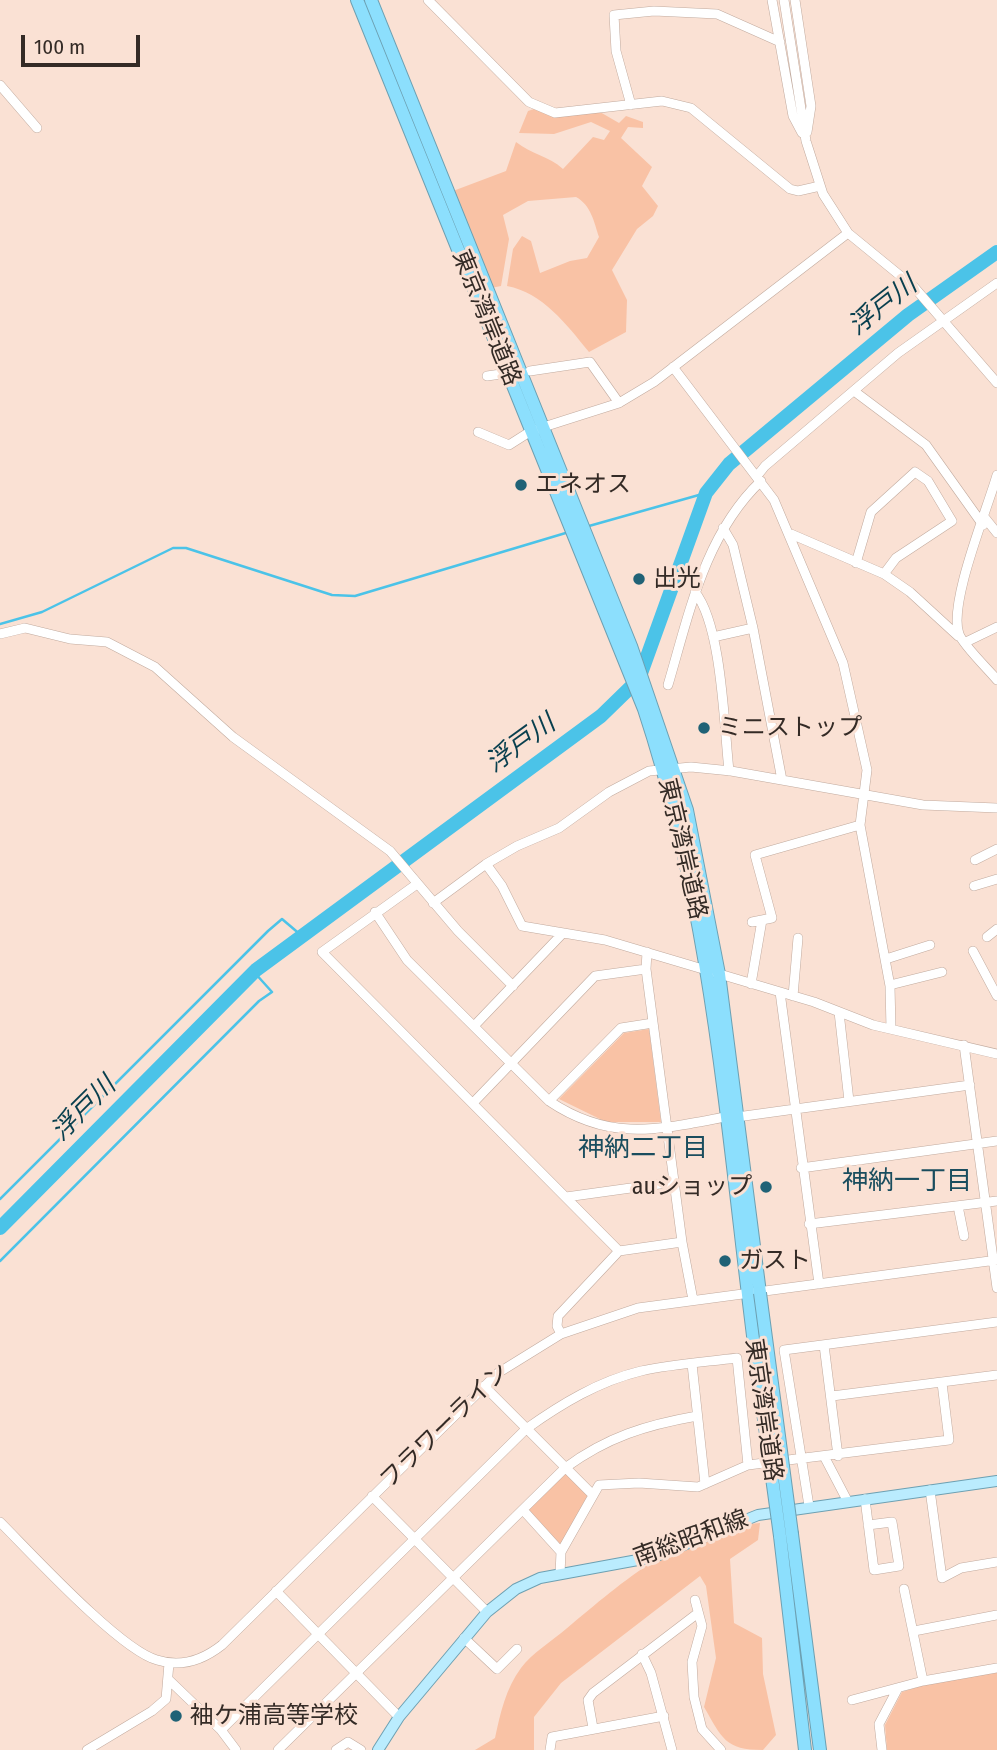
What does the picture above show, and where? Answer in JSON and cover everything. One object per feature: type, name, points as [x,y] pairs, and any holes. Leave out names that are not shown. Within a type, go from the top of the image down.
[{"type":"highway","name":"東京湾岸道路","points":[[357,0],[538,429]]},
{"type":"highway","name":"東京湾岸道路","points":[[371,0],[668,768],[713,972],[786,1535],[820,1750]]},
{"type":"highway","name":"東京湾岸道路","points":[[786,1535],[805,1750]]},
{"type":"main road","name":"南総昭和線","points":[[378,1750],[399,1717],[487,1612],[516,1589],[540,1578],[654,1557],[740,1521],[809,1506],[997,1480]]},
{"type":"street","points":[[428,0],[538,108],[555,113],[662,101],[686,104],[790,189],[798,191],[820,186]]},
{"type":"street","points":[[654,12],[656,0]]},
{"type":"street","points":[[772,0],[793,116],[806,141]]},
{"type":"street","points":[[784,0],[806,141],[820,186],[848,233],[914,287],[997,383]]},
{"type":"street","points":[[795,0],[811,106],[806,141]]},
{"type":"street","points":[[631,105],[616,51],[614,15],[654,12],[717,14],[780,42]]},
{"type":"street","points":[[0,85],[37,128]]},
{"type":"street","points":[[478,432],[509,445],[538,429],[619,402],[673,367],[848,233]]},
{"type":"street","points":[[668,685],[695,592],[723,528],[740,500],[759,478],[898,353],[943,322],[971,298],[997,283]]},
{"type":"street","points":[[530,371],[590,362],[619,402]]},
{"type":"street","points":[[673,367],[759,478],[791,534],[843,663],[867,770],[860,825],[890,985],[891,1029]]},
{"type":"street","points":[[487,376],[501,374]]},
{"type":"street","points":[[854,391],[926,445],[984,521],[997,533]]},
{"type":"street","points":[[856,563],[871,512],[915,472],[928,481],[952,521],[896,558],[884,574]]},
{"type":"street","points":[[963,640],[956,623],[959,597],[997,475]]},
{"type":"street","points":[[723,528],[733,545],[753,628],[782,780]]},
{"type":"street","points":[[791,534],[884,574],[963,640],[997,680]]},
{"type":"street","points":[[695,592],[705,605],[713,637],[729,771]]},
{"type":"street","points":[[963,640],[997,626]]},
{"type":"street","points":[[0,635],[25,628],[70,639],[107,642],[155,667],[233,737],[390,851],[433,903],[513,986]]},
{"type":"street","points":[[713,637],[753,628]]},
{"type":"street","points":[[433,903],[486,864],[517,846],[559,828],[633,777],[668,768],[729,771],[940,807],[997,808]]},
{"type":"street","points":[[752,922],[772,918],[755,855],[860,825]]},
{"type":"street","points":[[975,860],[997,849]]},
{"type":"street","points":[[486,864],[502,886],[522,926],[647,952],[891,1029],[997,1054]]},
{"type":"street","points":[[974,886],[997,879]]},
{"type":"street","points":[[415,881],[322,952],[619,1251]]},
{"type":"street","points":[[375,912],[407,960],[550,1101],[572,1116],[605,1128],[639,1131],[667,1128],[794,1108],[970,1086]]},
{"type":"street","points":[[751,984],[762,920]]},
{"type":"street","points":[[987,937],[997,929]]},
{"type":"street","points":[[475,1025],[563,933]]},
{"type":"street","points":[[793,996],[799,938]]},
{"type":"street","points":[[886,959],[930,944]]},
{"type":"street","points":[[973,951],[997,996]]},
{"type":"street","points":[[647,952],[646,969],[692,1300]]},
{"type":"street","points":[[473,1103],[595,976],[646,969]]},
{"type":"street","points":[[890,985],[942,972]]},
{"type":"street","points":[[780,992],[819,1284]]},
{"type":"street","points":[[839,1012],[849,1101]]},
{"type":"street","points":[[550,1101],[621,1028],[653,1023]]},
{"type":"street","points":[[964,1045],[997,1288]]},
{"type":"street","points":[[802,1168],[997,1141]]},
{"type":"street","points":[[566,1197],[674,1182]]},
{"type":"street","points":[[809,1224],[997,1201]]},
{"type":"street","points":[[958,1206],[964,1237]]},
{"type":"street","points":[[561,1334],[557,1326],[558,1316],[619,1251],[682,1242]]},
{"type":"street","name":"フラワーライン","points":[[169,1663],[188,1662],[213,1652],[484,1386],[514,1361],[561,1334],[626,1311],[995,1260]]},
{"type":"street","points":[[809,1506],[784,1350],[997,1322]]},
{"type":"street","points":[[824,1345],[838,1456]]},
{"type":"street","points":[[221,1730],[527,1429],[559,1405],[608,1381],[642,1371],[737,1358],[748,1465]]},
{"type":"street","points":[[692,1364],[705,1484]]},
{"type":"street","points":[[832,1396],[997,1375]]},
{"type":"street","points":[[560,1574],[561,1552],[599,1485],[639,1483],[690,1488],[748,1465],[825,1458],[949,1440],[942,1383]]},
{"type":"street","points":[[484,1386],[592,1494]]},
{"type":"street","points":[[278,1750],[565,1468],[595,1446],[620,1436],[658,1423],[697,1416]]},
{"type":"street","points":[[825,1458],[848,1502]]},
{"type":"street","points":[[930,1490],[942,1578],[961,1568],[997,1562]]},
{"type":"street","points":[[372,1496],[487,1612]]},
{"type":"street","points":[[865,1499],[868,1525],[874,1570],[899,1566],[892,1522],[868,1525]]},
{"type":"street","points":[[523,1510],[561,1552]]},
{"type":"street","points":[[0,1522],[127,1644],[147,1657],[169,1663],[166,1699],[152,1711],[87,1750]]},
{"type":"street","points":[[904,1589],[923,1681]]},
{"type":"street","points":[[276,1591],[399,1717]]},
{"type":"street","points":[[695,1601],[702,1626],[692,1662],[694,1697],[702,1729],[720,1750]]},
{"type":"street","points":[[593,1728],[588,1700],[642,1654],[698,1612]]},
{"type":"street","points":[[914,1631],[997,1615]]},
{"type":"street","points":[[464,1638],[497,1670],[517,1648]]},
{"type":"street","points":[[642,1654],[651,1673],[672,1750]]},
{"type":"street","points":[[852,1700],[923,1681],[997,1668]]},
{"type":"street","points":[[169,1680],[221,1730],[236,1750]]},
{"type":"street","points":[[882,1750],[879,1724],[898,1688]]},
{"type":"street","points":[[550,1750],[552,1737],[664,1716]]},
{"type":"street","points":[[337,1750],[348,1742],[361,1750]]},
{"type":"shaded area","points":[[534,109],[555,115],[600,112],[619,123],[626,116],[643,122],[643,128],[628,127],[621,138],[652,167],[642,186],[658,206],[653,216],[637,229],[612,270],[627,300],[626,332],[589,352],[553,311],[532,295],[507,286],[513,249],[522,236],[531,241],[540,273],[570,261],[587,258],[599,237],[591,214],[581,200],[576,197],[528,201],[503,215],[509,239],[501,286],[491,288],[453,191],[506,171],[516,142],[563,169],[593,137],[604,140],[610,131],[591,122],[554,134],[519,133],[528,111]]},
{"type":"shaded area","points":[[649,1029],[661,1122],[606,1122],[559,1099],[624,1033]]},
{"type":"shaded area","points":[[565,1473],[588,1495],[560,1546],[527,1510]]},
{"type":"shaded area","points":[[760,1523],[758,1540],[730,1559],[734,1623],[762,1638],[763,1674],[776,1735],[763,1750],[732,1745],[715,1727],[704,1707],[716,1658],[706,1586],[700,1576],[561,1683],[534,1717],[534,1750],[475,1750],[495,1738],[508,1693],[526,1663],[610,1593],[655,1560],[679,1547],[731,1528]]},
{"type":"shaded area","points":[[997,1670],[997,1750],[887,1750],[885,1725],[902,1692],[930,1683]]},
{"type":"waterway","name":"浮戸川","points":[[0,1228],[256,970],[601,716],[639,679],[706,493],[729,464],[908,315],[997,252]]},
{"type":"waterway","points":[[589,526],[706,493]]},
{"type":"waterway","points":[[0,624],[42,612],[173,548],[186,548],[332,595],[355,596],[569,532]]},
{"type":"waterway","points":[[0,1199],[268,931],[282,919],[302,936]]},
{"type":"waterway","points":[[0,1261],[259,1001],[272,992],[254,972]]},
{"type":"place","name":"エネオス","points":[[521,485]]},
{"type":"place","name":"出光","points":[[639,579]]},
{"type":"place","name":"ミニストップ","points":[[704,728]]},
{"type":"place","name":"auショップ","points":[[766,1187]]},
{"type":"place","name":"ガスト","points":[[725,1261]]},
{"type":"place","name":"袖ケ浦高等学校","points":[[176,1716]]},
{"type":"district","name":"神納二丁目","points":[[643,1149]]},
{"type":"district","name":"神納一丁目","points":[[907,1182]]}]
